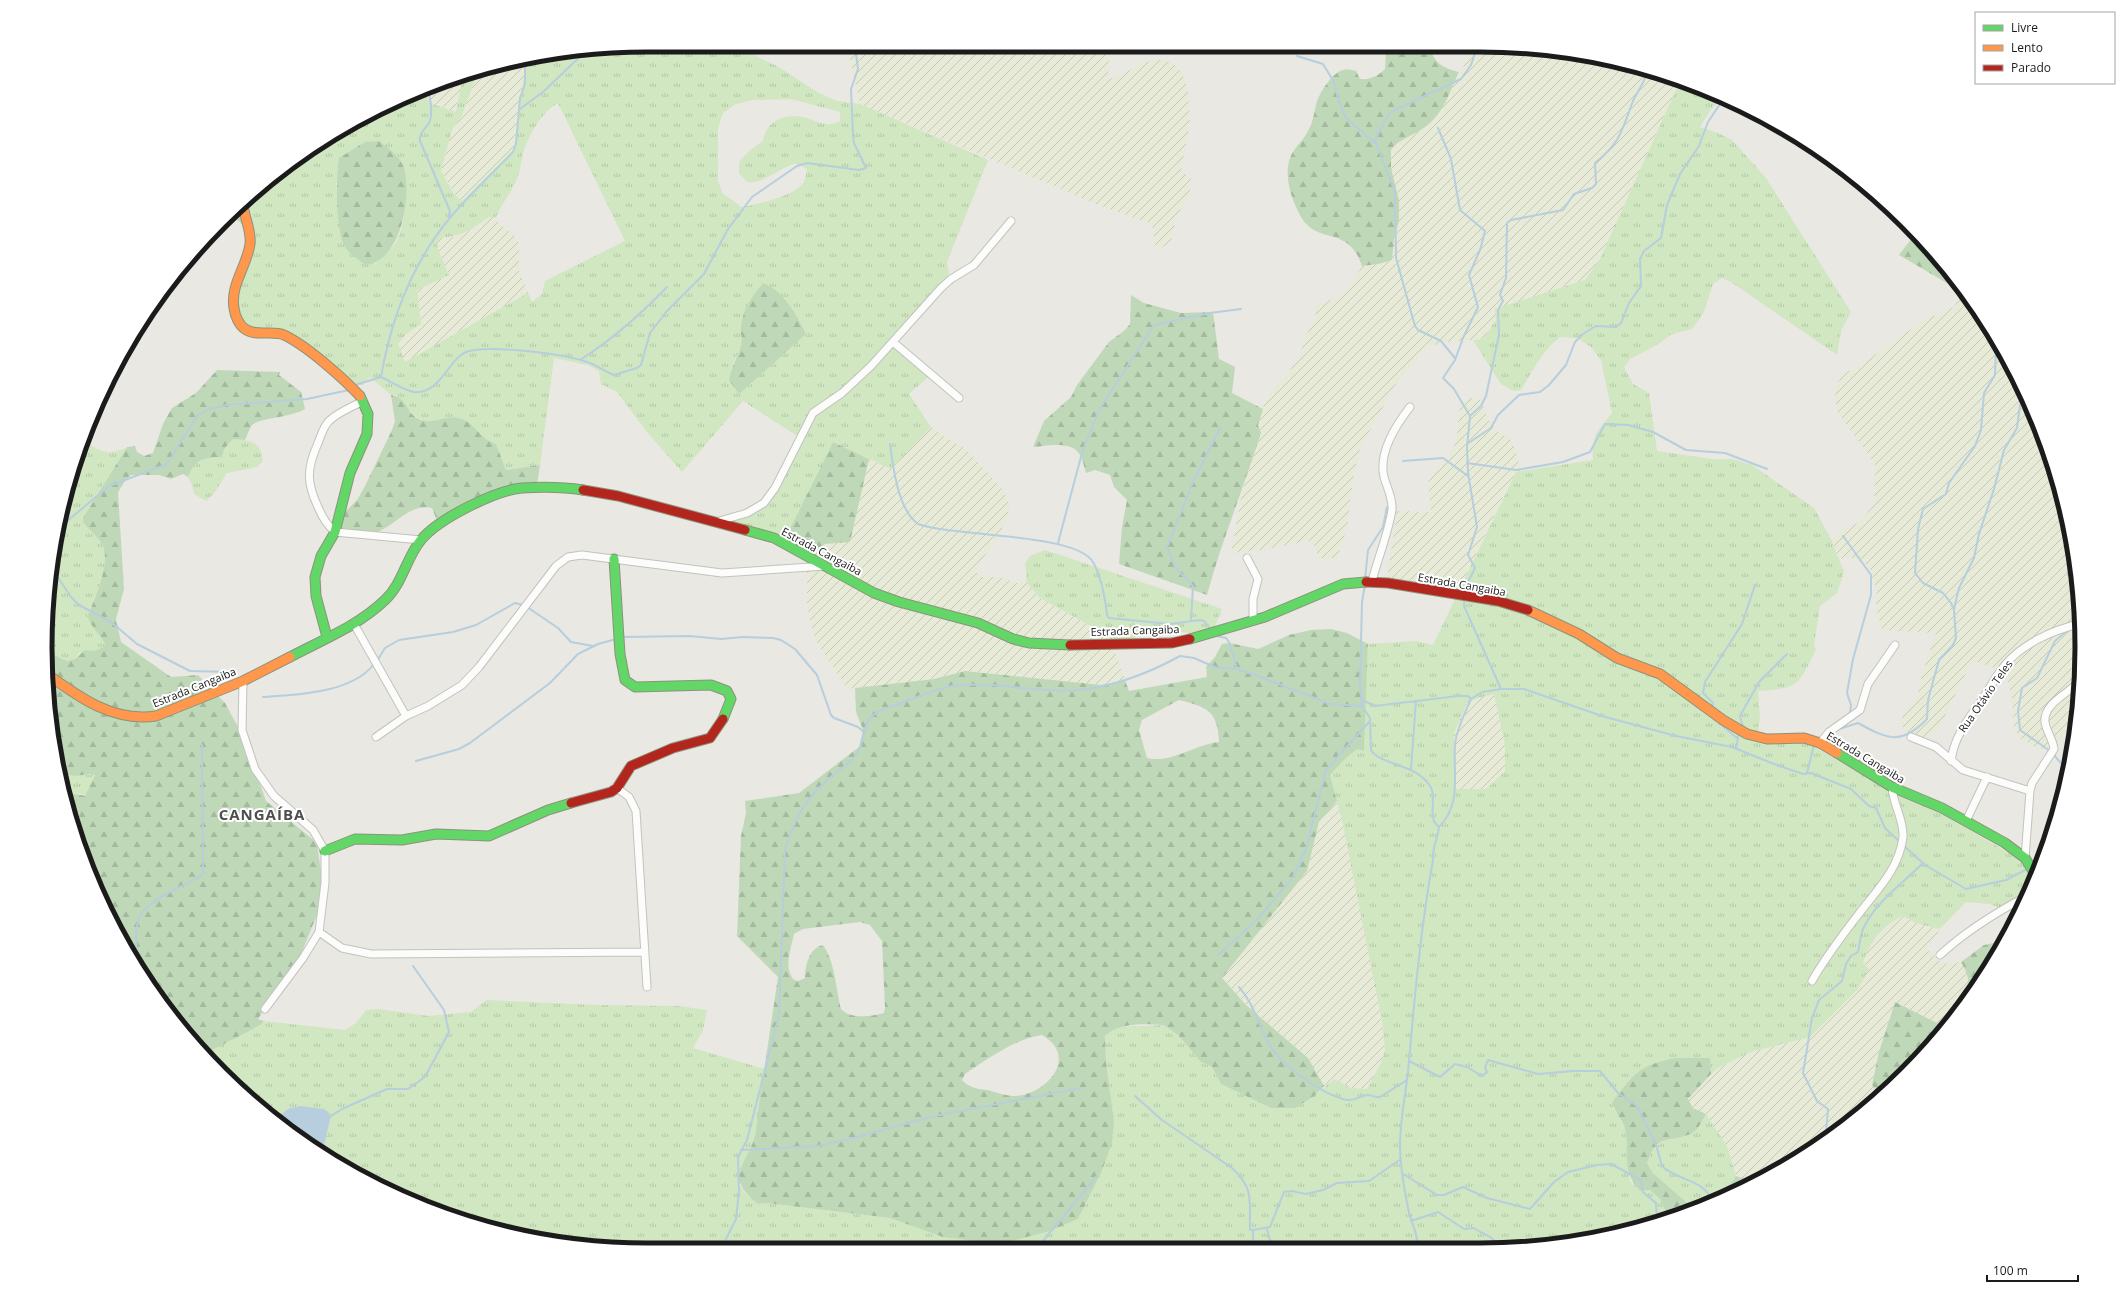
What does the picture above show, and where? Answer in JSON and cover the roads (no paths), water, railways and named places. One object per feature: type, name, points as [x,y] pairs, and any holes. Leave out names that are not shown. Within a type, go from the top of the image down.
[{"type":"street","points":[[244,210],[250,242],[235,291],[234,307],[237,319],[245,328],[254,333],[277,334],[289,338],[356,391],[363,401],[369,416],[368,430],[346,481],[335,532],[321,555],[313,584],[315,599],[327,637]]},
{"type":"street","points":[[714,522],[747,513],[764,503],[774,488],[813,413],[852,384],[951,279],[974,265],[1011,221]]},
{"type":"street","points":[[893,342],[958,398]]},
{"type":"street","points":[[363,401],[337,415],[326,424],[309,468],[309,484],[311,493],[327,526],[335,532],[421,540]]},
{"type":"street","points":[[1372,581],[1392,510],[1391,497],[1383,473],[1384,459],[1391,436],[1410,407]]},
{"type":"street","name":"Estrada Cangaiba","points":[[53,678],[92,705],[141,718],[156,716],[243,681],[354,624],[385,600],[394,590],[421,540],[444,520],[483,500],[511,489],[532,487],[576,489],[612,495],[774,538],[874,592],[899,602],[969,620],[1013,639],[1029,643],[1065,645],[1172,642],[1211,634],[1253,621],[1343,584],[1372,581],[1498,601],[1530,610],[1579,634],[1617,658],[1660,674],[1723,720],[1747,734],[1767,739],[1804,738],[1820,743],[1892,787],[1942,808],[1966,821],[2011,847],[2025,858]]},
{"type":"street","points":[[376,736],[406,716],[428,706],[462,685],[479,667],[559,563],[568,557],[582,555],[722,573],[825,566]]},
{"type":"street","points":[[1246,558],[1258,579],[1257,588],[1253,599],[1253,621]]},
{"type":"street","points":[[325,851],[355,840],[369,838],[402,840],[436,834],[489,836],[548,810],[611,792],[617,788],[624,774],[632,766],[673,748],[710,738],[722,721],[731,699],[727,691],[711,685],[642,688],[632,686],[627,683],[622,674],[614,559]]},
{"type":"street","points":[[354,624],[406,716]]},
{"type":"street","name":"Rua Otávio Teles","points":[[1951,761],[1953,749],[1962,728],[2011,659],[2031,643],[2052,633],[2074,626]]},
{"type":"street","points":[[1820,743],[1829,732],[1860,710],[1868,684],[1895,645]]},
{"type":"street","points":[[243,681],[242,730],[255,769],[274,796],[313,830],[325,851],[325,883],[319,932],[303,958],[265,1009]]},
{"type":"street","points":[[2032,869],[2025,858],[2030,791],[2032,783],[2054,749],[2045,724],[2046,714],[2054,702],[2074,685]]},
{"type":"street","points":[[1911,737],[1936,747],[1963,770],[2030,791]]},
{"type":"street","points":[[1966,821],[1987,777]]},
{"type":"street","points":[[1812,981],[1826,956],[1884,883],[1895,864],[1901,845],[1903,828],[1902,820],[1893,800],[1892,787]]},
{"type":"street","points":[[617,788],[629,797],[636,811],[647,987]]},
{"type":"street","points":[[1940,955],[1961,936],[2019,900]]},
{"type":"street","points":[[319,932],[342,948],[371,954],[644,952]]},
{"type":"water","points":[[300,1106],[324,1109],[328,1112],[330,1120],[323,1147],[280,1116],[288,1109]]},
{"type":"waterway","points":[[355,385],[381,377],[410,391],[423,391],[431,388],[438,382],[462,354],[480,349],[528,351],[563,356],[591,363],[614,375],[637,368],[641,365],[650,333],[667,311],[704,274],[728,229],[752,197],[797,166],[807,163],[859,170],[866,168],[854,143],[853,135],[851,89],[858,69],[856,52]]},
{"type":"waterway","points":[[1455,358],[1441,341],[1418,330],[1415,326],[1396,258],[1395,192],[1375,140],[1388,115],[1393,111],[1461,79],[1471,65],[1475,52]]},
{"type":"waterway","points":[[520,109],[543,92],[581,56]]},
{"type":"waterway","points":[[1297,56],[1323,64],[1334,82],[1339,102],[1346,118],[1375,143]]},
{"type":"waterway","points":[[381,377],[385,355],[397,313],[414,273],[424,255],[436,236],[456,210],[513,152],[516,144],[520,98],[525,84],[525,64]]},
{"type":"waterway","points":[[1470,416],[1481,406],[1486,396],[1499,335],[1498,310],[1503,301],[1500,295],[1506,278],[1507,223],[1511,220],[1563,210],[1574,194],[1592,188],[1596,184],[1595,163],[1616,142],[1645,76]]},
{"type":"waterway","points":[[429,94],[431,117],[429,124],[422,132],[420,141],[450,211],[449,218]]},
{"type":"waterway","points":[[1467,444],[1491,428],[1498,415],[1519,395],[1540,392],[1549,385],[1566,365],[1575,342],[1583,334],[1596,326],[1616,327],[1621,323],[1629,303],[1641,286],[1640,259],[1644,251],[1661,238],[1667,205],[1680,174],[1699,146],[1708,122],[1721,103]]},
{"type":"waterway","points":[[1438,128],[1451,159],[1460,210],[1485,231],[1480,250],[1469,275],[1478,307],[1463,338],[1455,360],[1443,378],[1454,389],[1470,416],[1467,447],[1468,473],[1477,527],[1468,555],[1475,568],[1467,584],[1465,594]]},
{"type":"waterway","points":[[580,360],[604,344],[626,326],[667,287]]},
{"type":"waterway","points":[[1058,543],[1082,453],[1099,410],[1154,325],[1210,313],[1241,309]]},
{"type":"waterway","points":[[1839,729],[1858,723],[1877,733],[1894,737],[1909,733],[1918,728],[1927,719],[1928,700],[1939,660],[1953,645],[1956,638],[1954,610],[1951,603],[1943,593],[1923,583],[1915,573],[1918,529],[1923,509],[1946,494],[1949,483],[1975,446],[1981,430],[1984,393],[1995,375],[1996,352]]},
{"type":"waterway","points":[[65,522],[109,486],[167,464],[197,416],[208,409],[227,405],[307,399],[349,390]]},
{"type":"waterway","points":[[1954,609],[1959,588],[1974,558],[1979,534],[1994,489],[2004,450],[2017,428],[2020,405],[2022,402]]},
{"type":"waterway","points":[[1467,463],[1516,470],[1563,462],[1590,452],[1605,424],[1628,425],[1653,432],[1686,450],[1725,453],[1767,469]]},
{"type":"waterway","points":[[1191,620],[1193,586],[1175,567],[1167,547],[1194,480],[1220,428]]},
{"type":"waterway","points":[[890,444],[895,476],[901,499],[911,517],[918,524],[935,528],[1012,537],[1063,546],[1082,553],[1093,562],[1101,581],[1107,615],[1109,618],[1170,624],[1200,620],[1204,621],[1211,630]]},
{"type":"waterway","points":[[1403,461],[1443,458],[1468,476]]},
{"type":"waterway","points":[[1365,579],[1368,550],[1383,527],[1387,507]]},
{"type":"waterway","points":[[1843,536],[1871,575],[1871,595],[1853,659],[1847,693],[1851,705],[1850,714]]},
{"type":"waterway","points":[[2069,564],[2068,575],[2071,580]]},
{"type":"waterway","points":[[56,575],[71,597],[79,605],[111,622],[137,644],[190,671],[233,672]]},
{"type":"waterway","points":[[1365,585],[1362,602],[1360,683],[1362,706],[1370,718],[1371,750],[1382,759],[1408,769],[1424,779],[1432,791],[1433,818],[1439,827]]},
{"type":"waterway","points":[[1712,708],[1713,703],[1703,693],[1705,682],[1742,624],[1755,585]]},
{"type":"waterway","points":[[1464,600],[1464,606],[1501,689]]},
{"type":"waterway","points":[[377,661],[385,648],[399,640],[453,632],[476,625],[515,603],[523,605]]},
{"type":"waterway","points":[[527,607],[558,628],[571,642],[593,646]]},
{"type":"waterway","points":[[2071,624],[2074,618]]},
{"type":"waterway","points":[[2050,751],[2020,730],[2018,711],[2022,688],[2037,678],[2055,641],[2068,630]]},
{"type":"waterway","points":[[622,637],[690,636],[721,639],[743,637],[773,638],[781,640],[795,649],[817,675],[831,715],[834,718],[858,727],[864,732]]},
{"type":"waterway","points":[[1217,636],[1226,638],[1229,642],[1237,669]]},
{"type":"waterway","points":[[416,761],[459,749],[470,743],[550,683],[578,654],[598,644],[616,639]]},
{"type":"waterway","points":[[1743,727],[1740,716],[1759,682],[1787,654]]},
{"type":"waterway","points":[[724,1243],[736,1219],[739,1191],[738,1157],[747,1140],[779,1015],[785,850],[795,822],[810,798],[830,777],[852,760],[856,755],[862,743],[868,722],[874,714],[900,703],[947,687],[964,685],[997,685],[1063,691],[1093,688],[1132,678],[1180,656],[1194,658],[1217,668],[1237,669],[1330,704],[1362,706]]},
{"type":"waterway","points":[[263,697],[323,691],[338,687],[364,674],[374,664]]},
{"type":"waterway","points":[[1418,1243],[1409,1213],[1401,1169],[1401,1124],[1433,850],[1438,836],[1439,827],[1451,809],[1454,799],[1455,745],[1457,733],[1471,699],[1482,692],[1501,689],[1524,689],[1602,716],[1676,736],[1732,747],[1803,774],[1811,773],[1851,789],[1869,806],[1876,808],[1885,828],[1900,842]]},
{"type":"waterway","points":[[1362,700],[1375,706],[1458,696],[1468,696],[1471,699]]},
{"type":"waterway","points":[[1411,769],[1416,701]]},
{"type":"waterway","points":[[1218,955],[1257,920],[1293,877],[1306,849],[1326,770],[1370,721]]},
{"type":"waterway","points":[[1720,724],[1737,738]]},
{"type":"waterway","points":[[1736,749],[1739,732]]},
{"type":"waterway","points":[[137,953],[137,927],[139,918],[144,911],[151,904],[162,897],[203,874],[202,745]]},
{"type":"waterway","points":[[1807,773],[1814,745]]},
{"type":"waterway","points":[[2053,754],[2064,766]]},
{"type":"waterway","points":[[1903,845],[1925,865],[1966,889],[2006,880],[2029,868]]},
{"type":"waterway","points":[[1826,1131],[1828,1109],[1817,1101],[1803,1073],[1812,1018],[1819,1000],[1842,981],[1846,964],[1851,956],[1858,952],[1864,927],[1875,909],[1923,863]]},
{"type":"waterway","points":[[329,1119],[342,1109],[387,1089],[408,1089],[425,1077],[449,1032],[444,1010],[413,966]]},
{"type":"waterway","points":[[1239,987],[1256,1014],[1265,1037],[1274,1052],[1282,1061],[1315,1086],[1338,1097],[1353,1100],[1368,1095],[1380,1097],[1407,1080]]},
{"type":"waterway","points":[[1409,1061],[1440,1077],[1455,1064],[1467,1067],[1482,1076],[1487,1072],[1485,1068],[1488,1060],[1538,1074],[1573,1071],[1600,1071],[1618,1093],[1637,1106],[1656,1145],[1662,1166],[1668,1171],[1697,1184],[1709,1197]]},
{"type":"waterway","points":[[741,1150],[818,1146],[850,1139],[934,1116],[1081,1088]]},
{"type":"waterway","points":[[1135,1096],[1162,1120],[1232,1168],[1239,1176],[1248,1189],[1250,1204],[1250,1230],[1253,1230],[1253,1243]]},
{"type":"waterway","points":[[1253,1230],[1270,1227],[1284,1192],[1292,1191],[1306,1194],[1323,1190],[1337,1183],[1369,1181],[1401,1159]]},
{"type":"waterway","points":[[1403,1174],[1437,1195],[1444,1195],[1463,1187],[1487,1198],[1530,1209],[1554,1182],[1568,1172],[1597,1165],[1611,1164],[1641,1180],[1643,1192],[1656,1203],[1657,1216]]},
{"type":"waterway","points":[[1041,1243],[1096,1177]]},
{"type":"waterway","points":[[1411,1221],[1438,1212],[1464,1229],[1474,1228],[1491,1237],[1496,1243]]},
{"type":"waterway","points":[[1267,1229],[1271,1243]]},
{"type":"district","name":"CANGAÍBA","points":[[262,814]]}]
